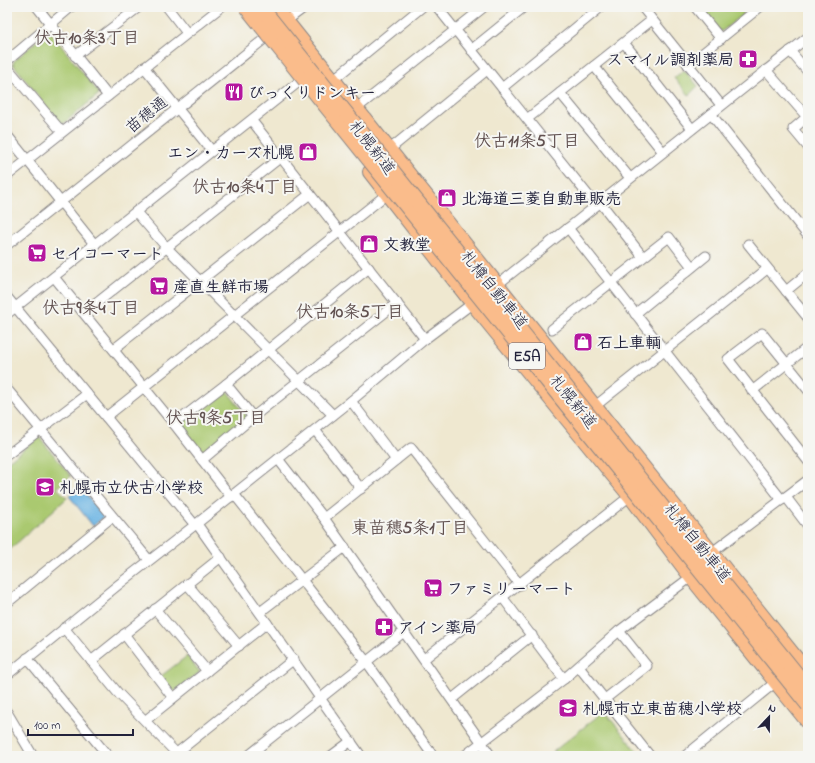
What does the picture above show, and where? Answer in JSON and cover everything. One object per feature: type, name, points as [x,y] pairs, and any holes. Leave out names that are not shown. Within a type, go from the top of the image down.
[{"type":"highway","name":"札幌新道","points":[[239,7],[300,81],[473,304],[630,496],[691,576],[777,681],[808,722]]},
{"type":"highway","name":"札樽自動車道","points":[[246,7],[808,705]]},
{"type":"highway","name":"札樽自動車道","points":[[261,7],[808,688]]},
{"type":"highway","name":"札幌新道","points":[[276,7],[808,673]]},
{"type":"street","points":[[36,7],[108,96]]},
{"type":"street","points":[[7,60],[71,7]]},
{"type":"street","points":[[75,56],[139,7]]},
{"type":"street","points":[[167,7],[188,33]]},
{"type":"street","points":[[7,176],[221,7]]},
{"type":"street","name":"苗穂通","points":[[7,245],[305,7]]},
{"type":"street","points":[[334,79],[422,7]]},
{"type":"street","points":[[437,7],[527,119],[643,257]]},
{"type":"street","points":[[357,108],[484,7]]},
{"type":"street","points":[[471,50],[524,7]]},
{"type":"street","points":[[502,88],[601,7]]},
{"type":"street","points":[[642,7],[721,105]]},
{"type":"street","points":[[695,7],[721,39]]},
{"type":"street","points":[[688,65],[721,39],[749,10],[760,7]]},
{"type":"street","points":[[527,119],[594,66],[625,44],[652,20]]},
{"type":"street","points":[[7,675],[149,560],[196,525],[351,402],[425,339],[473,304],[808,37]]},
{"type":"street","points":[[625,44],[692,129]]},
{"type":"street","points":[[790,51],[808,72]]},
{"type":"street","points":[[594,66],[663,152]]},
{"type":"street","points":[[7,67],[62,132]]},
{"type":"street","points":[[144,67],[176,109],[212,152]]},
{"type":"street","points":[[390,149],[487,70]]},
{"type":"street","points":[[766,70],[807,117],[793,129],[808,147]]},
{"type":"street","points":[[7,314],[252,121],[300,81]]},
{"type":"street","points":[[560,93],[630,178]]},
{"type":"street","points":[[711,114],[808,236]]},
{"type":"street","points":[[252,121],[425,339]]},
{"type":"street","points":[[7,135],[95,245]]},
{"type":"street","points":[[84,313],[281,157]]},
{"type":"street","points":[[114,349],[310,194]]},
{"type":"street","points":[[106,417],[387,194]]},
{"type":"street","points":[[136,212],[167,248],[333,415]]},
{"type":"street","points":[[568,228],[663,351],[808,526]]},
{"type":"street","points":[[552,329],[669,237],[692,267]]},
{"type":"street","points":[[748,244],[808,318]]},
{"type":"street","points":[[635,314],[706,256]]},
{"type":"street","points":[[174,424],[226,384],[369,268]]},
{"type":"street","points":[[594,406],[768,269]]},
{"type":"street","points":[[786,291],[808,273]]},
{"type":"street","points":[[54,277],[114,349],[202,460],[304,580],[366,661],[433,756]]},
{"type":"street","points":[[7,297],[221,557],[361,756]]},
{"type":"street","points":[[202,460],[253,417],[397,303]]},
{"type":"street","points":[[808,390],[762,333],[728,359],[808,461]]},
{"type":"street","points":[[752,391],[808,347]]},
{"type":"street","points":[[226,384],[253,417]]},
{"type":"street","points":[[7,389],[149,560]]},
{"type":"street","points":[[7,455],[87,394]]},
{"type":"street","points":[[351,402],[396,460]]},
{"type":"street","points":[[315,430],[361,489]]},
{"type":"street","points":[[324,518],[411,448],[520,584]]},
{"type":"street","points":[[278,459],[345,547],[491,756]]},
{"type":"street","points":[[712,554],[808,480]]},
{"type":"street","points":[[424,659],[630,496]]},
{"type":"street","points":[[7,603],[112,517]]},
{"type":"street","points":[[260,612],[304,580],[345,547]]},
{"type":"street","points":[[91,661],[221,557]]},
{"type":"street","points":[[464,756],[564,679],[619,632],[691,576]]},
{"type":"street","points":[[187,584],[239,646]]},
{"type":"street","points":[[503,598],[564,679]]},
{"type":"street","points":[[155,609],[207,671]]},
{"type":"street","points":[[146,720],[267,623]]},
{"type":"street","points":[[64,628],[118,693],[146,720],[176,755],[294,660]]},
{"type":"street","points":[[248,756],[405,631]]},
{"type":"street","points":[[605,699],[647,666],[619,632]]},
{"type":"street","points":[[124,634],[174,698]]},
{"type":"street","points":[[452,699],[532,635]]},
{"type":"street","points":[[27,658],[108,756]]},
{"type":"street","points":[[579,667],[650,756]]},
{"type":"street","points":[[685,756],[777,681]]},
{"type":"street","points":[[7,712],[33,756]]},
{"type":"street","points":[[331,756],[351,741]]},
{"type":"green space","points":[[700,7],[741,7],[744,14],[722,31],[719,31]]},
{"type":"green space","points":[[47,32],[51,33],[98,92],[98,95],[64,123],[59,123],[13,64],[14,61]]},
{"type":"green space","points":[[684,70],[698,86],[689,95],[674,78]]},
{"type":"green space","points":[[223,389],[226,390],[246,415],[246,419],[204,452],[200,451],[181,426],[181,423]]},
{"type":"green space","points":[[39,437],[71,476],[57,488],[67,498],[7,552],[7,462]]},
{"type":"green space","points":[[187,656],[200,672],[174,692],[161,676]]},
{"type":"green space","points":[[604,711],[641,756],[554,756],[554,751]]},
{"type":"water","points":[[80,487],[104,517],[93,526],[69,496]]},
{"type":"place","name":"スマイル調剤薬局","points":[[748,59]]},
{"type":"place","name":"びっくりドンキー","points":[[234,92]]},
{"type":"place","name":"エン・カーズ札幌","points":[[308,152]]},
{"type":"place","name":"北海道三菱自動車販売","points":[[447,198]]},
{"type":"place","name":"文教堂","points":[[369,244]]},
{"type":"place","name":"セイコーマート","points":[[37,253]]},
{"type":"place","name":"産直生鮮市場","points":[[159,286]]},
{"type":"place","name":"石上車輌","points":[[583,342]]},
{"type":"place","name":"札幌市立伏古小学校","points":[[45,487]]},
{"type":"place","name":"ファミリーマート","points":[[433,588]]},
{"type":"place","name":"アイン薬局","points":[[384,627]]},
{"type":"place","name":"札幌市立東苗穂小学校","points":[[568,708]]},
{"type":"district","name":"伏古10条3丁目","points":[[87,37]]},
{"type":"district","name":"伏古11条5丁目","points":[[527,140]]},
{"type":"district","name":"伏古10条4丁目","points":[[245,186]]},
{"type":"district","name":"伏古9条4丁目","points":[[91,307]]},
{"type":"district","name":"伏古10条5丁目","points":[[350,311]]},
{"type":"district","name":"伏古9条5丁目","points":[[216,417]]},
{"type":"district","name":"東苗穂5条1丁目","points":[[410,527]]}]
